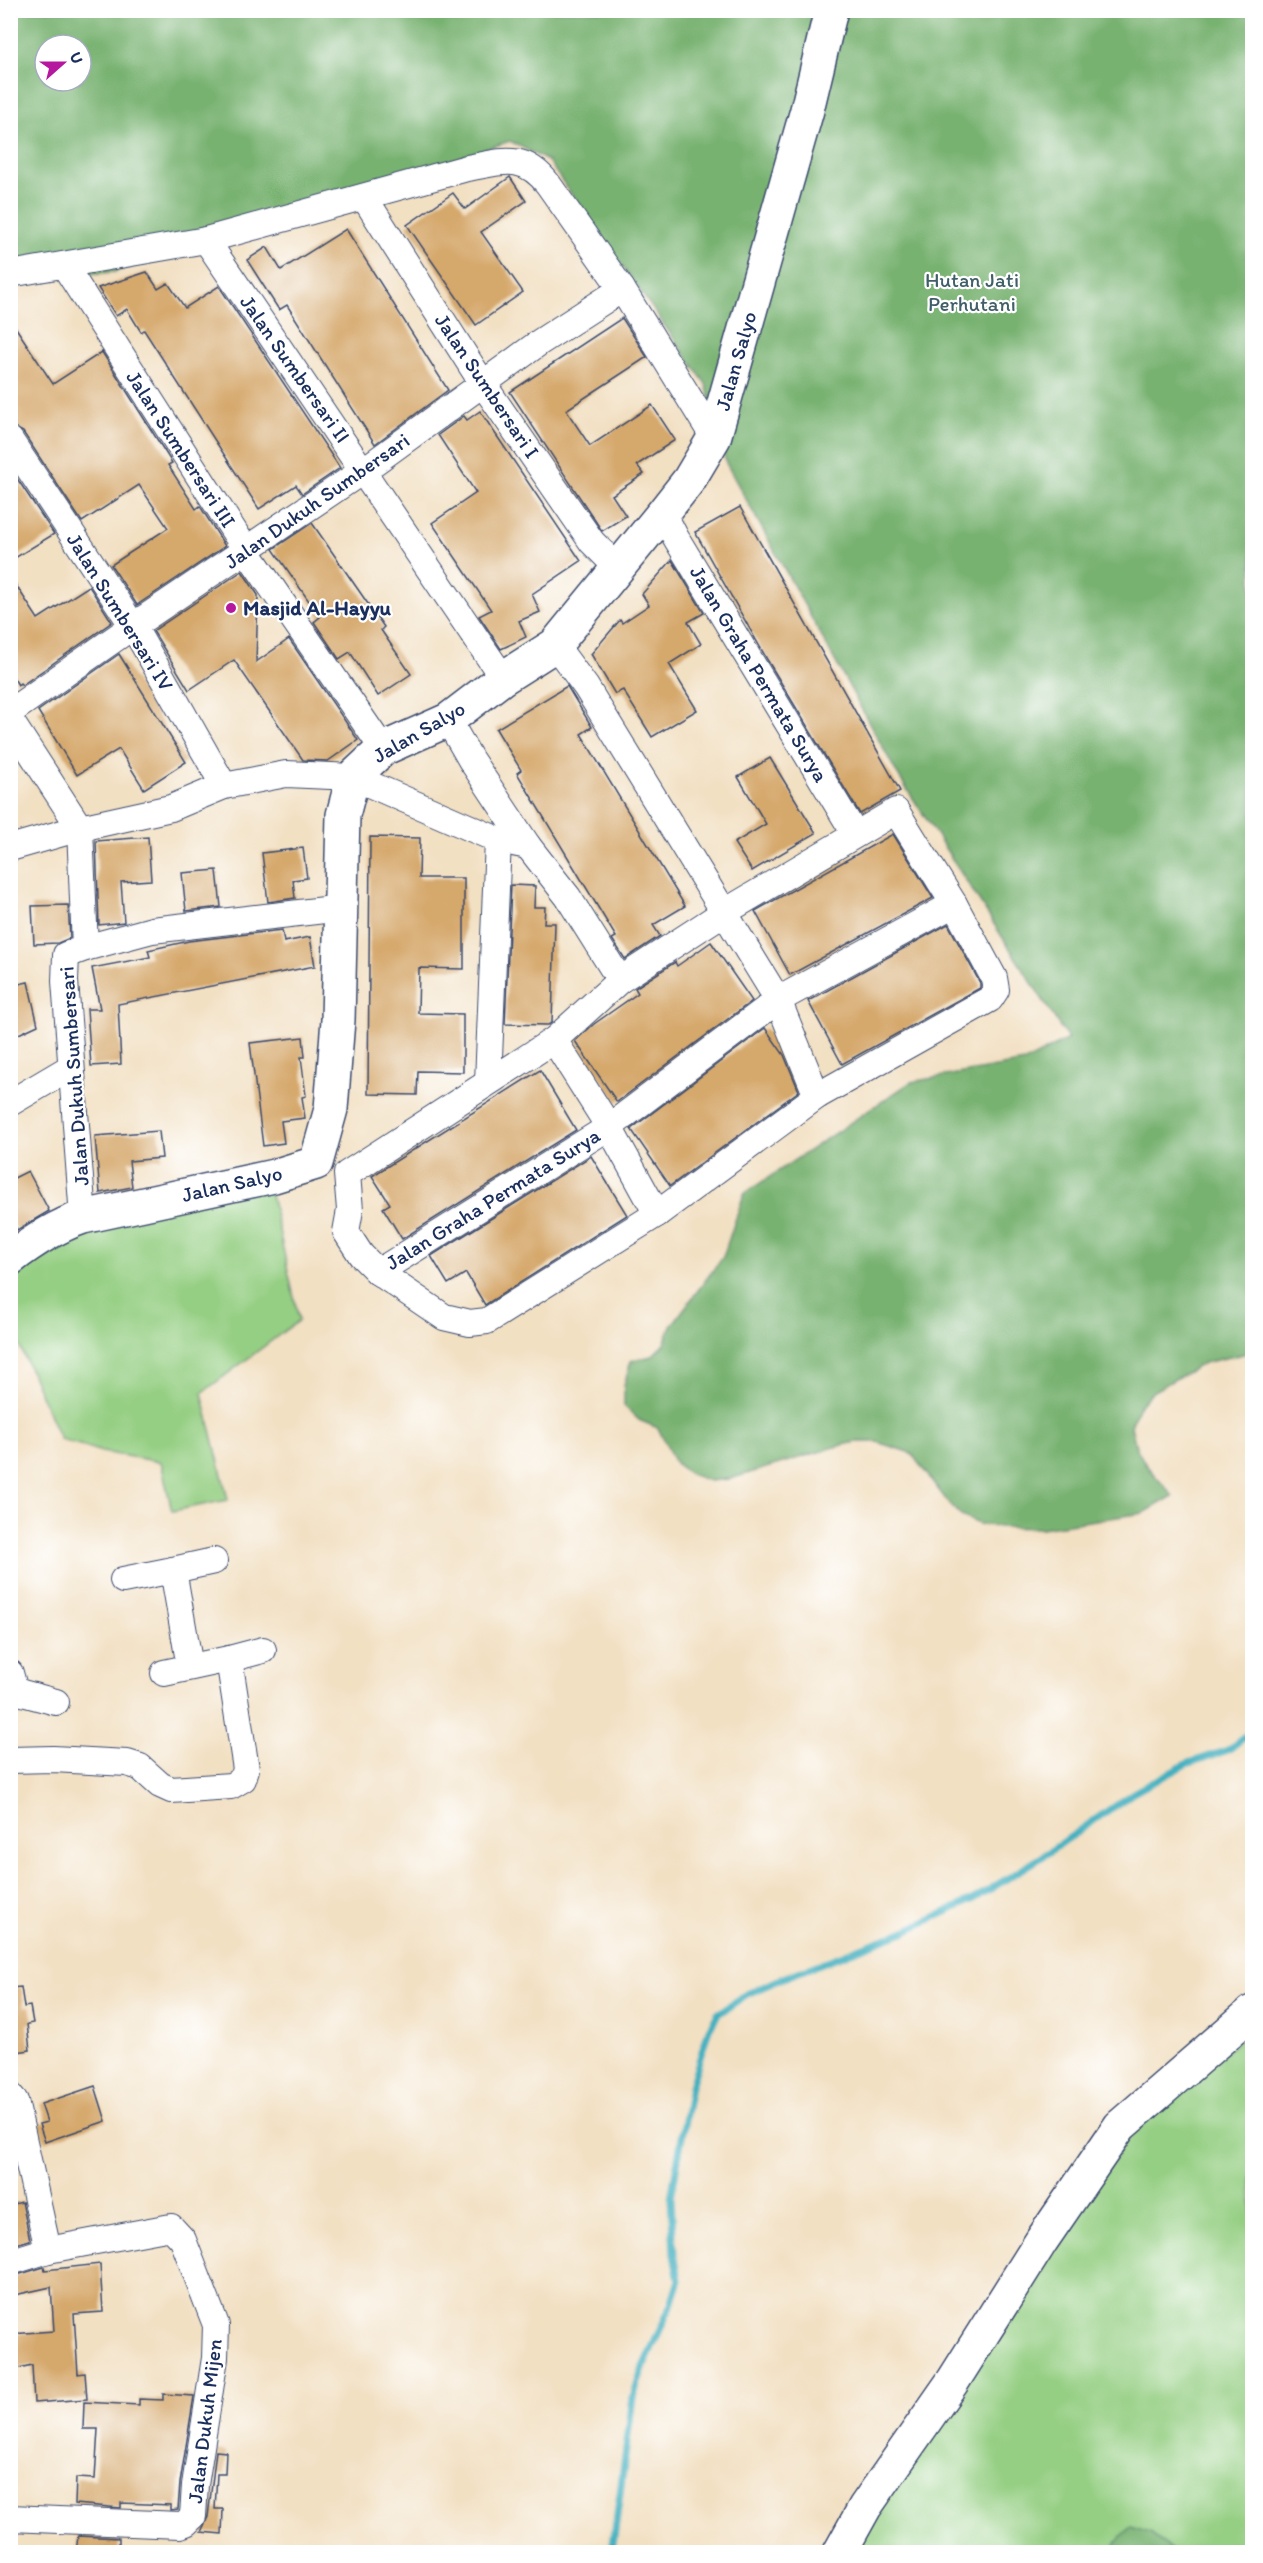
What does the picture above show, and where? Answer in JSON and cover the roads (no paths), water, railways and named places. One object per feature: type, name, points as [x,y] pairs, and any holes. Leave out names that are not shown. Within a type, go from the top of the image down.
[{"type":"street","name":"Jalan Salyo","points":[[10,1259],[32,1242],[68,1222],[274,1176],[316,1163],[331,1109],[338,1020],[343,815],[353,777],[383,749],[448,720],[503,678],[563,655],[618,569],[689,480],[714,438],[807,110],[831,10]]},
{"type":"street","points":[[10,274],[206,240],[467,168],[511,160],[528,165],[548,184],[622,289],[714,438]]},
{"type":"street","name":"Jalan Sumbersari I","points":[[364,197],[483,384],[592,542],[618,569]]},
{"type":"street","name":"Jalan Sumbersari II","points":[[206,240],[503,678]]},
{"type":"street","name":"Jalan Sumbersari III","points":[[64,265],[246,550],[383,749]]},
{"type":"street","name":"Jalan Dukuh Sumbersari","points":[[10,712],[364,470],[540,342],[622,289]]},
{"type":"street","name":"Jalan Sumbersari IV","points":[[11,443],[133,626],[224,786]]},
{"type":"street","name":"Jalan Graha Permata Surya","points":[[663,513],[855,834]]},
{"type":"street","points":[[563,655],[778,1000],[817,1096]]},
{"type":"street","points":[[10,720],[80,828]]},
{"type":"street","points":[[448,720],[471,760],[528,846],[568,897],[620,980]]},
{"type":"street","points":[[10,848],[80,828],[171,808],[224,786],[286,774],[353,777],[498,840],[528,846]]},
{"type":"street","name":"Jalan Graha Permata Surya","points":[[896,811],[954,904],[997,985],[994,994],[817,1096],[657,1214],[487,1321],[470,1323],[444,1317],[378,1272],[361,1255],[346,1232],[351,1210],[347,1174],[554,1040],[620,980],[723,913],[855,834],[896,811]]},
{"type":"street","name":"Jalan Dukuh Sumbersari","points":[[80,828],[85,948]]},
{"type":"street","points":[[488,1082],[498,840]]},
{"type":"street","name":"Jalan Graha Permata Surya","points":[[378,1272],[609,1127],[778,1000],[954,904]]},
{"type":"street","name":"Jalan Dukuh Sumbersari","points":[[84,1217],[65,981],[66,955],[152,930],[342,908]]},
{"type":"street","name":"Jalan Graha Permata Surya","points":[[554,1040],[609,1127],[657,1214]]},
{"type":"street","points":[[10,1102],[71,1067]]},
{"type":"street","points":[[316,1163],[347,1174]]},
{"type":"street","points":[[123,1580],[214,1561]]},
{"type":"street","points":[[173,1570],[190,1667]]},
{"type":"street","points":[[164,1673],[262,1650]]},
{"type":"street","points":[[10,1760],[53,1759],[127,1763],[140,1767],[160,1785],[171,1790],[231,1786],[243,1779],[246,1769],[229,1659]]},
{"type":"street","points":[[12,1685],[56,1702]]},
{"type":"street","points":[[840,2553],[865,2506],[953,2381],[1042,2240],[1120,2126],[1252,2012]]},
{"type":"street","points":[[10,2095],[15,2101],[48,2250],[10,2262]]},
{"type":"street","name":"Jalan Dukuh Mijen","points":[[10,2518],[180,2524],[186,2523],[193,2516],[195,2485],[215,2358],[216,2325],[183,2240],[175,2229],[167,2228],[48,2250]]},
{"type":"waterway","points":[[612,2552],[633,2398],[643,2367],[670,2308],[679,2280],[674,2254],[671,2198],[691,2086],[709,2029],[718,2014],[747,1994],[903,1932],[974,1899],[1042,1857],[1133,1793],[1186,1764],[1228,1750],[1252,1731]]},
{"type":"place","name":"Masjid Al-Hayyu","points":[[231,608]]},
{"type":"park label","name":"Hutan Jati Perhutani","points":[[972,292]]}]
